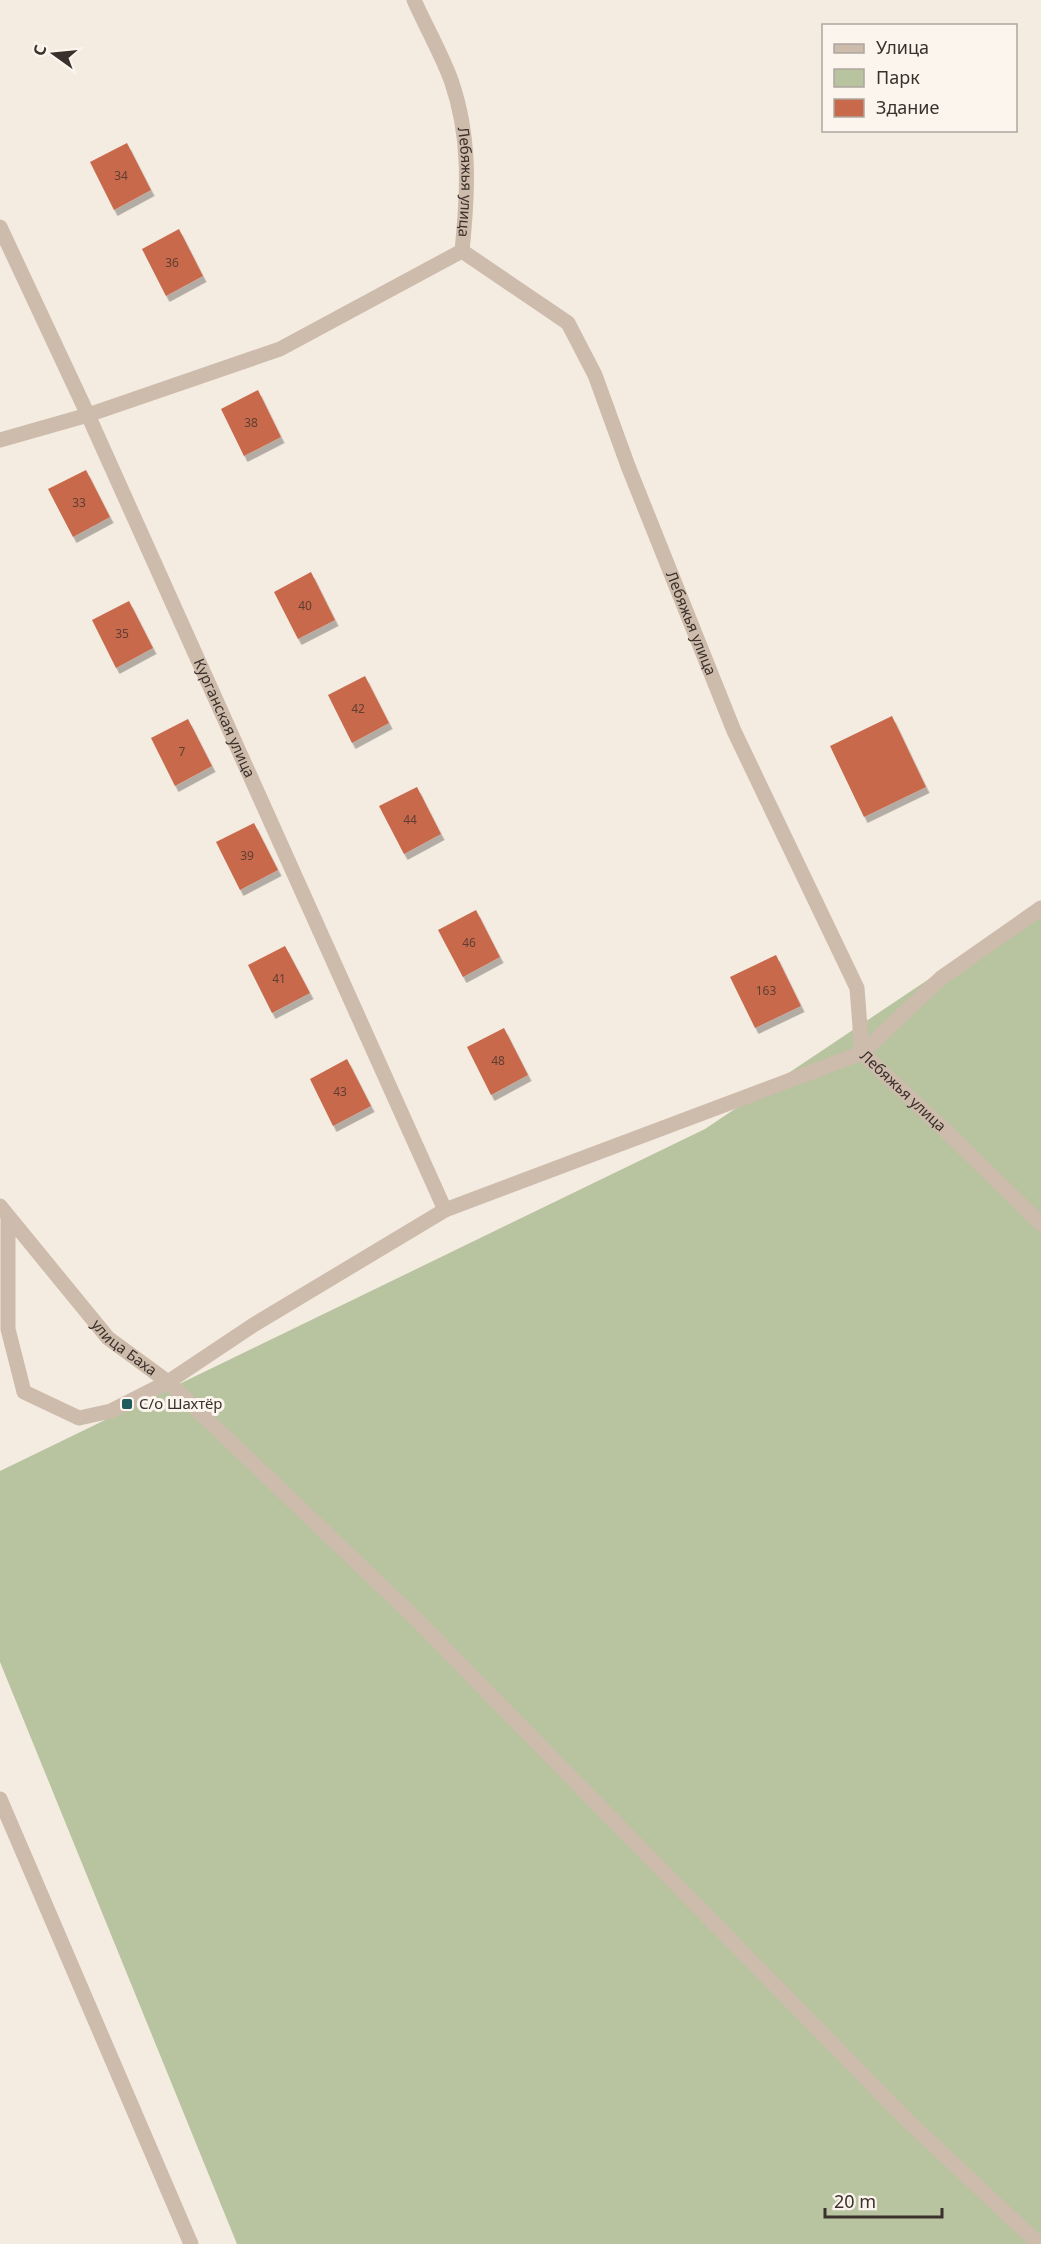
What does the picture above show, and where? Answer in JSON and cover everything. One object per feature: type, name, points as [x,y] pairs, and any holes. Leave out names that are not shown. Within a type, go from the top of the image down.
[{"type":"street","name":"Лебяжья улица","points":[[414,0],[451,81],[465,142],[468,192],[462,250],[568,323],[595,375],[628,466],[734,731],[857,988],[862,1053],[1041,1224]]},
{"type":"street","name":"Курганская улица","points":[[0,226],[88,415],[445,1210]]},
{"type":"street","points":[[0,440],[88,415],[280,349],[462,250]]},
{"type":"street","points":[[1040,2244],[908,2121],[413,1616],[168,1382],[255,1324],[445,1210],[862,1053],[941,978],[1041,908]]},
{"type":"street","name":"улица Баха","points":[[4,1212],[108,1338],[168,1382],[111,1411],[79,1418],[24,1392],[8,1329],[4,1212]]},
{"type":"street","points":[[0,1799],[191,2244]]},
{"type":"green space","points":[[1041,904],[1041,2244],[237,2244],[0,1662],[0,1471],[705,1129]]},
{"type":"building","points":[[127,143],[151,190],[114,210],[90,162]]},
{"type":"building","points":[[179,229],[203,276],[166,296],[142,249]]},
{"type":"building","points":[[258,390],[281,437],[244,456],[221,409]]},
{"type":"building","points":[[86,470],[110,517],[73,537],[48,489]]},
{"type":"building","points":[[311,572],[335,620],[298,639],[274,592]]},
{"type":"building","points":[[129,601],[153,648],[116,668],[92,620]]},
{"type":"building","points":[[365,676],[389,723],[352,743],[328,695]]},
{"type":"building","points":[[892,716],[926,787],[864,817],[830,746]]},
{"type":"building","points":[[188,719],[212,766],[175,786],[151,738]]},
{"type":"building","points":[[417,787],[441,834],[404,854],[379,806]]},
{"type":"building","points":[[254,823],[278,870],[240,890],[216,842]]},
{"type":"building","points":[[476,910],[500,957],[463,977],[438,930]]},
{"type":"building","points":[[285,946],[310,993],[272,1013],[248,965]]},
{"type":"building","points":[[776,955],[801,1006],[755,1028],[730,977]]},
{"type":"building","points":[[504,1028],[528,1075],[491,1095],[467,1047]]},
{"type":"building","points":[[347,1059],[371,1106],[333,1126],[310,1079]]},
{"type":"place","name":"С/о Шахтёр","points":[[127,1404]]}]
